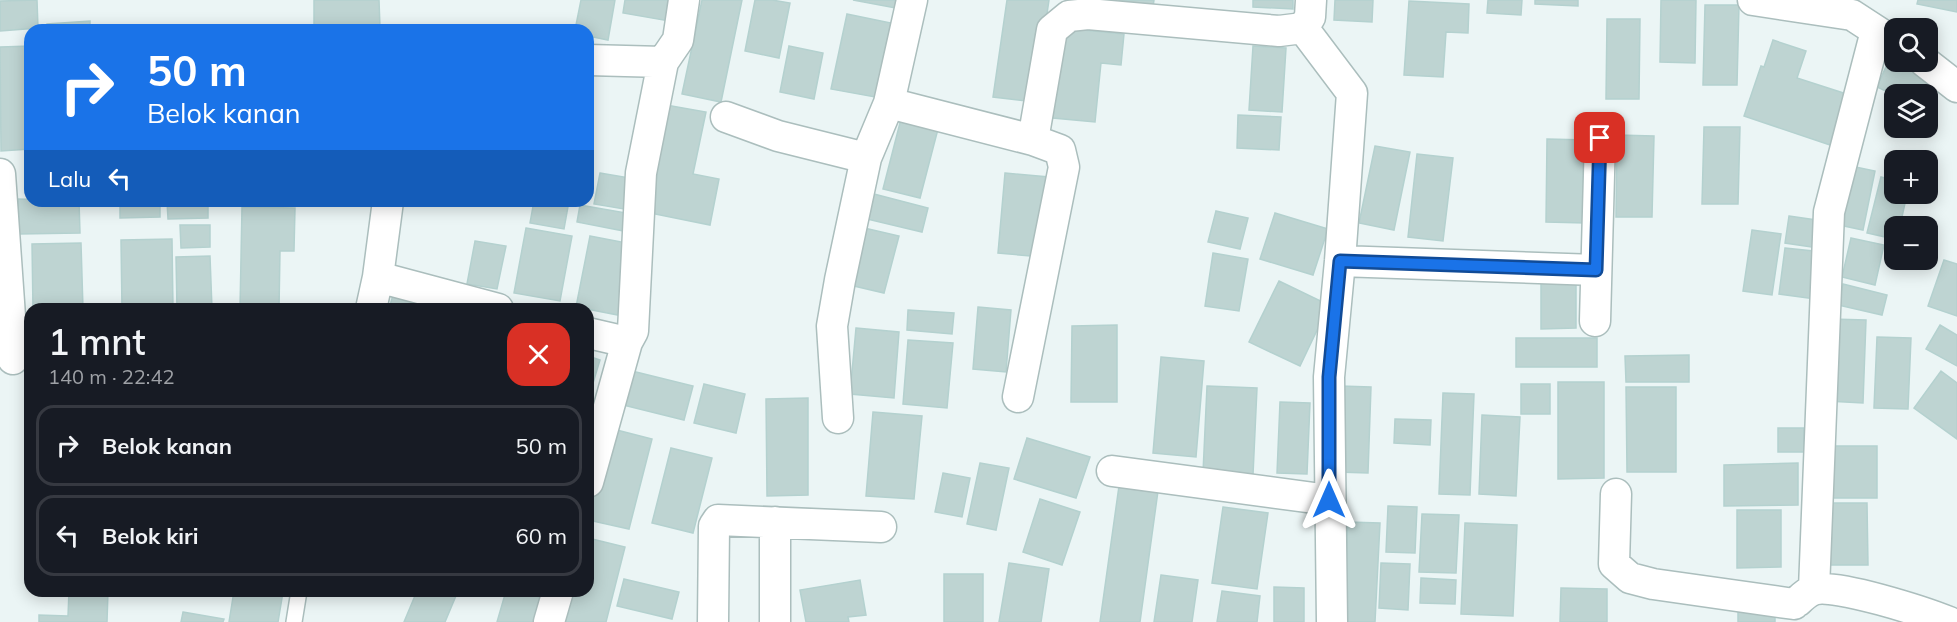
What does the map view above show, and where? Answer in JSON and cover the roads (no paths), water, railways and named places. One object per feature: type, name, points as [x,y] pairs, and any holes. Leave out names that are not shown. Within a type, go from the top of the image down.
[{"type":"street","points":[[594,460],[627,342],[633,331],[641,173],[663,62],[678,40],[684,0]]},
{"type":"street","points":[[838,418],[832,326],[866,158],[889,103],[912,0]]},
{"type":"street","points":[[1753,0],[1869,22],[1829,212],[1799,605]]},
{"type":"street","points":[[1033,140],[1052,30],[1069,16],[1089,14],[1280,31],[1307,14],[1352,93],[1329,377],[1332,622]]},
{"type":"street","points":[[594,60],[663,62]]},
{"type":"street","points":[[1938,72],[1957,87]]},
{"type":"street","points":[[889,103],[1033,140],[1060,150],[1064,167],[1018,397]]},
{"type":"street","points":[[726,117],[778,136],[866,158]]},
{"type":"street","points":[[1595,321],[1600,138]]},
{"type":"street","points":[[0,174],[14,361]]},
{"type":"street","points":[[372,303],[387,207]]},
{"type":"street","points":[[1340,261],[1596,270]]},
{"type":"street","points":[[378,277],[476,303]]},
{"type":"street","points":[[594,334],[627,342]]},
{"type":"street","points":[[1112,471],[1329,500]]},
{"type":"street","points":[[1617,494],[1614,564],[1630,578],[1653,584],[1799,605],[1838,590],[1933,615],[1949,622]]},
{"type":"street","points":[[713,622],[714,526],[718,520],[881,527]]},
{"type":"street","points":[[775,522],[775,622]]},
{"type":"street","points":[[549,622],[556,597]]},
{"type":"lane","points":[[294,622],[298,597]]}]
